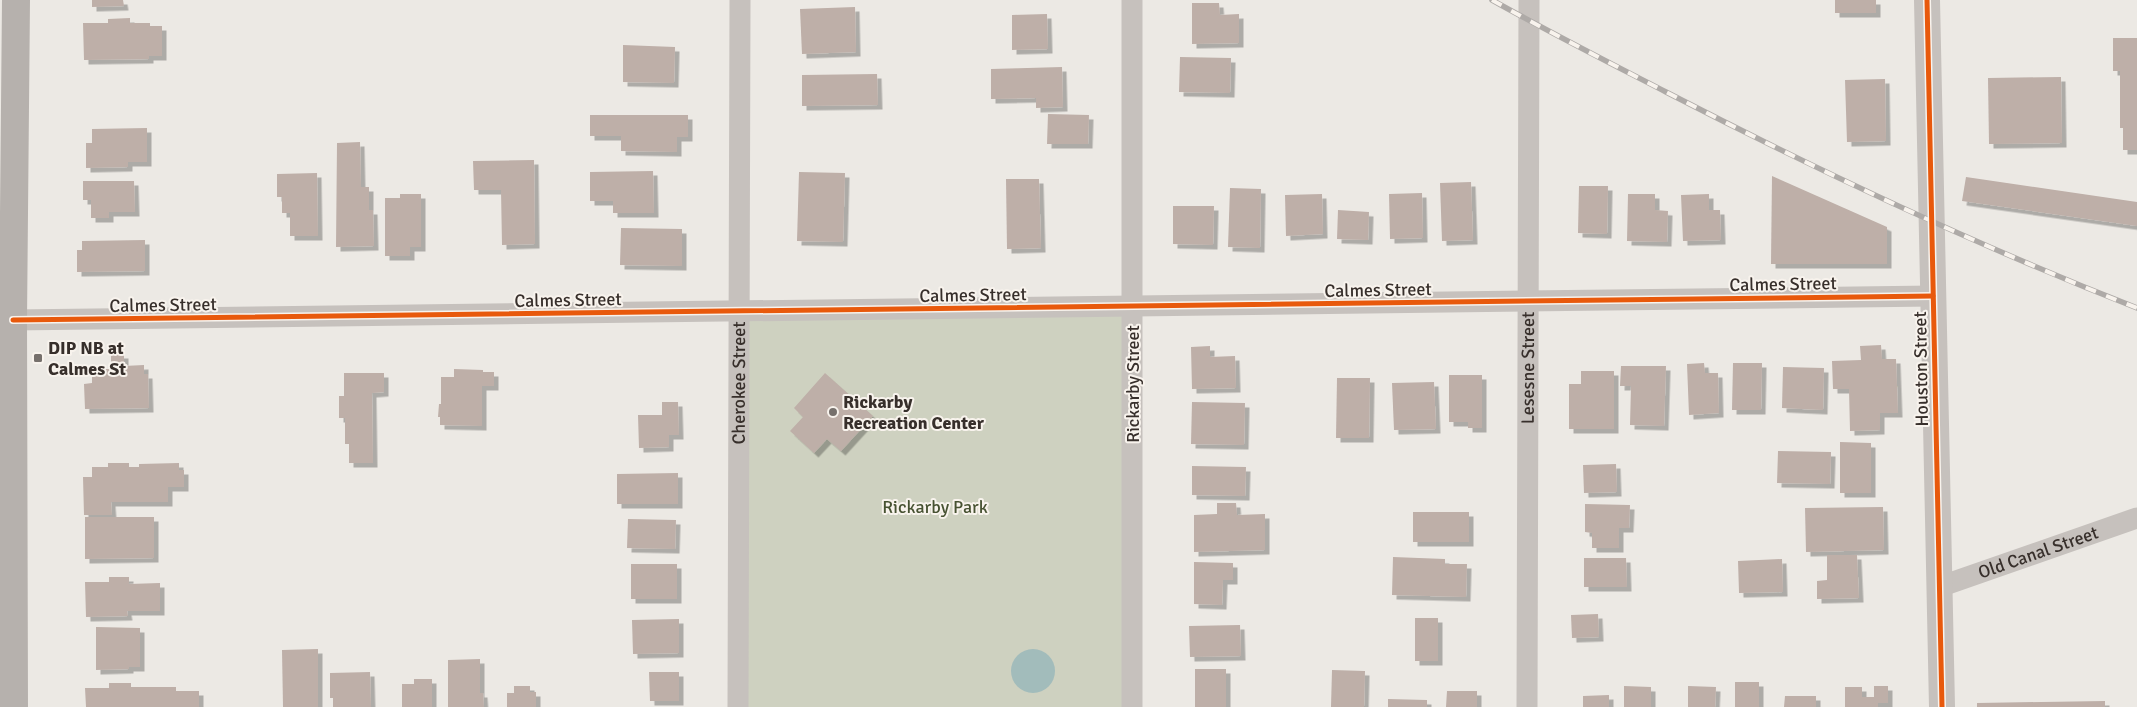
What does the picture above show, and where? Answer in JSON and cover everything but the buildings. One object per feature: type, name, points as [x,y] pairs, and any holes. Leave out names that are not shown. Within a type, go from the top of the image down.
[{"type":"main road","points":[[14,707],[13,320],[16,0]]},
{"type":"street","name":"Cherokee Street","points":[[738,707],[740,0]]},
{"type":"street","name":"Rickarby Street","points":[[1132,0],[1132,707]]},
{"type":"street","name":"Lesesne Street","points":[[1528,707],[1529,0]]},
{"type":"street","name":"Houston Street","points":[[1927,0],[1942,707]]},
{"type":"street","name":"Calmes Street","points":[[13,320],[1933,296]]},
{"type":"street","name":"Old Canal Street","points":[[1939,586],[2137,518]]},
{"type":"green space","name":"Rickarby Park","points":[[1133,307],[1132,707],[738,707],[740,312]]},
{"type":"water","points":[[1033,649],[1045,653],[1051,659],[1055,671],[1051,683],[1045,689],[1033,693],[1021,689],[1015,683],[1011,671],[1015,659],[1021,653]]},
{"type":"railway","points":[[1492,0],[1666,92],[1898,206],[2017,259],[2137,308]]},
{"type":"cycle path","points":[[1927,0],[1942,707]]},
{"type":"cycle path","points":[[13,320],[1933,296]]},
{"type":"place","name":"DIP NB at Calmes St","points":[[38,358]]},
{"type":"place","name":"Rickarby Recreation Center","points":[[833,412]]}]
